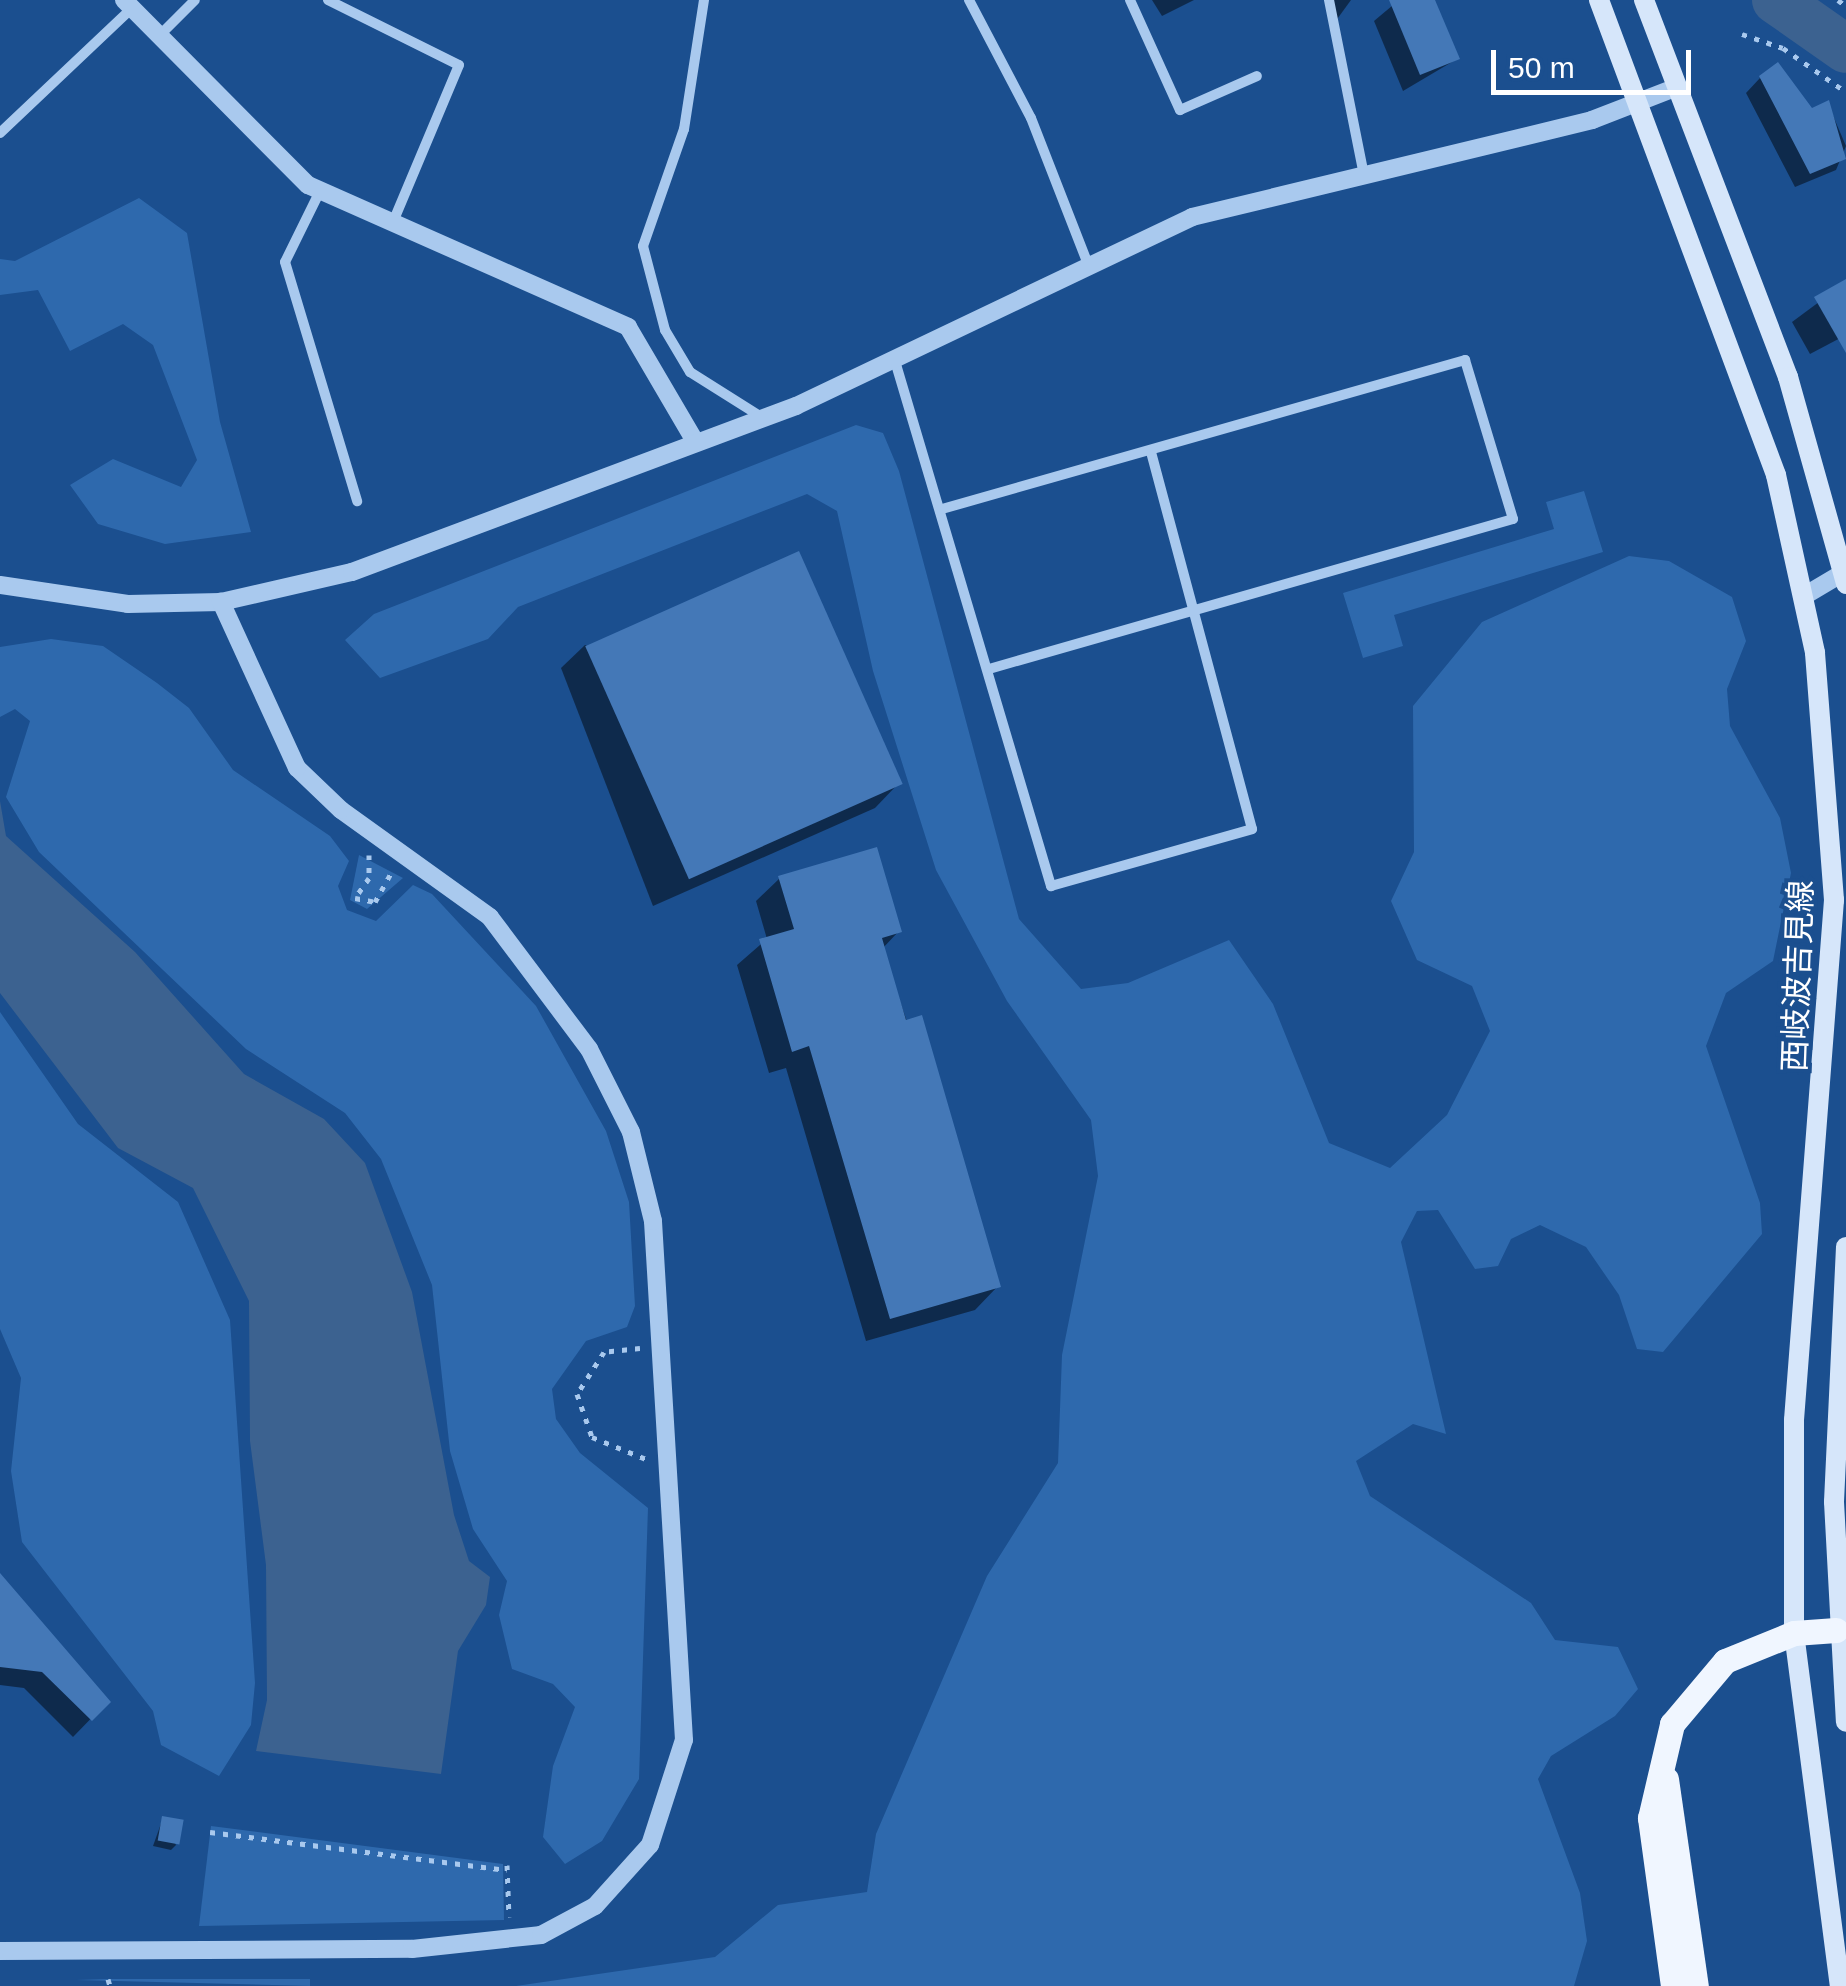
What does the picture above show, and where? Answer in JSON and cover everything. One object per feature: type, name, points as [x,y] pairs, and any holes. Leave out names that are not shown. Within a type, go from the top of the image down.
[{"type":"main road","name":"西岐波吉見線","points":[[1600,0],[1776,475],[1804,596],[1829,772],[1834,900],[1794,1420],[1794,1633],[1840,1986]]},
{"type":"main road","points":[[1644,0],[1788,377],[1845,576]]},
{"type":"main road","points":[[1846,1248],[1836,1630],[1846,1722]]},
{"type":"main road","points":[[1673,1986],[1650,1818],[1662,1754],[1702,1679],[1794,1633],[1836,1630]]},
{"type":"main road","points":[[1662,1754],[1696,1986]]},
{"type":"street","points":[[158,37],[195,0]]},
{"type":"street","points":[[328,0],[460,65],[392,224]]},
{"type":"street","points":[[704,0],[684,129],[643,246],[665,330],[690,372],[764,418]]},
{"type":"street","points":[[969,0],[1031,118],[1088,262]]},
{"type":"street","points":[[1130,0],[1180,110],[1256,76]]},
{"type":"street","points":[[1329,0],[1363,170]]},
{"type":"street","points":[[0,132],[128,4],[239,126],[320,191],[628,327],[696,443]]},
{"type":"street","points":[[0,585],[128,604],[221,602],[352,572],[764,418],[895,361],[1088,262],[1234,203],[1638,104],[1677,86]]},
{"type":"street","points":[[320,191],[285,262],[357,502]]},
{"type":"street","points":[[942,509],[1465,360],[1513,519],[989,669]]},
{"type":"street","points":[[895,361],[1051,886],[1252,829],[1151,452]]},
{"type":"street","points":[[1804,596],[1845,576]]},
{"type":"street","points":[[0,1951],[484,1947],[541,1936],[623,1881],[668,1813],[681,1758],[654,1236],[631,1132],[589,1048],[490,917],[341,810],[298,768],[221,602]]},
{"type":"path","points":[[1838,0],[1846,6]]},
{"type":"path","points":[[1742,34],[1783,48],[1846,92]]},
{"type":"path","points":[[367,850],[371,872],[360,902],[375,902],[381,880],[398,869]]},
{"type":"path","points":[[643,1348],[592,1361],[578,1410],[592,1437],[651,1459]]},
{"type":"path","points":[[210,1832],[507,1868],[509,1924]]},
{"type":"shaded area","points":[[139,198],[187,233],[220,422],[251,532],[165,544],[98,524],[70,485],[113,459],[181,487],[197,460],[153,345],[123,324],[70,351],[38,290],[0,295],[0,259],[15,261]]},
{"type":"shaded area","points":[[856,425],[883,433],[899,471],[1019,919],[1081,989],[1128,983],[1229,940],[1273,1004],[1329,1143],[1390,1168],[1447,1115],[1490,1031],[1472,986],[1417,960],[1391,901],[1414,852],[1413,706],[1482,622],[1629,556],[1669,561],[1732,597],[1746,641],[1727,689],[1730,726],[1780,818],[1791,873],[1773,961],[1726,993],[1706,1046],[1760,1203],[1762,1234],[1663,1352],[1637,1349],[1619,1295],[1586,1247],[1540,1225],[1511,1239],[1498,1266],[1475,1269],[1438,1210],[1417,1211],[1401,1242],[1446,1434],[1413,1424],[1356,1461],[1370,1496],[1531,1603],[1555,1640],[1618,1647],[1638,1689],[1615,1716],[1551,1756],[1538,1779],[1580,1893],[1587,1941],[1574,1986],[516,1986],[715,1957],[778,1905],[867,1892],[876,1834],[987,1576],[1058,1463],[1062,1355],[1098,1176],[1091,1120],[1007,1001],[936,870],[873,671],[837,511],[807,494],[518,607],[488,639],[380,678],[345,640],[374,614]]},
{"type":"shaded area","points":[[1584,491],[1603,552],[1394,615],[1403,646],[1363,658],[1343,593],[1554,529],[1546,502]]},
{"type":"shaded area","points":[[51,639],[103,646],[157,683],[189,708],[233,770],[330,836],[349,861],[338,886],[347,910],[376,921],[413,885],[432,894],[536,1006],[606,1131],[629,1202],[635,1306],[627,1327],[586,1341],[552,1389],[556,1419],[580,1453],[648,1508],[639,1779],[602,1841],[565,1864],[543,1837],[553,1766],[575,1707],[553,1684],[512,1669],[499,1615],[507,1581],[473,1529],[450,1451],[432,1285],[381,1159],[345,1113],[246,1049],[39,852],[6,797],[30,721],[15,709],[0,717],[0,647]]},
{"type":"shaded area","points":[[0,801],[6,836],[135,952],[244,1074],[324,1119],[365,1163],[412,1292],[454,1515],[469,1561],[490,1577],[486,1605],[458,1651],[441,1774],[256,1751],[267,1700],[266,1565],[250,1441],[249,1301],[193,1188],[118,1148],[0,993]]},
{"type":"shaded area","points":[[359,855],[403,878],[367,909],[350,900]]},
{"type":"shaded area","points":[[0,1012],[78,1124],[178,1202],[230,1320],[255,1683],[251,1725],[219,1776],[161,1745],[153,1711],[22,1542],[11,1471],[21,1378],[0,1329]]},
{"type":"shaded area","points":[[211,1826],[503,1864],[504,1920],[199,1926]]},
{"type":"shaded area","points":[[108,1979],[310,1979],[310,1986],[76,1980]]},
{"type":"building","points":[[1389,0],[1435,0],[1460,59],[1420,75]]},
{"type":"building","points":[[1778,62],[1812,108],[1829,100],[1846,159],[1810,174],[1759,76]]},
{"type":"building","points":[[1846,279],[1846,353],[1814,297]]},
{"type":"building","points":[[799,551],[903,784],[689,879],[585,646]]},
{"type":"building","points":[[877,847],[902,932],[882,938],[906,1020],[922,1015],[1001,1287],[890,1319],[809,1046],[792,1052],[759,939],[794,929],[778,876]]},
{"type":"building","points":[[0,1573],[111,1702],[92,1721],[42,1672],[0,1667]]},
{"type":"building","points":[[162,1816],[184,1820],[179,1844],[158,1841]]},
{"type":"waterway","points":[[1776,0],[1846,49]]}]
